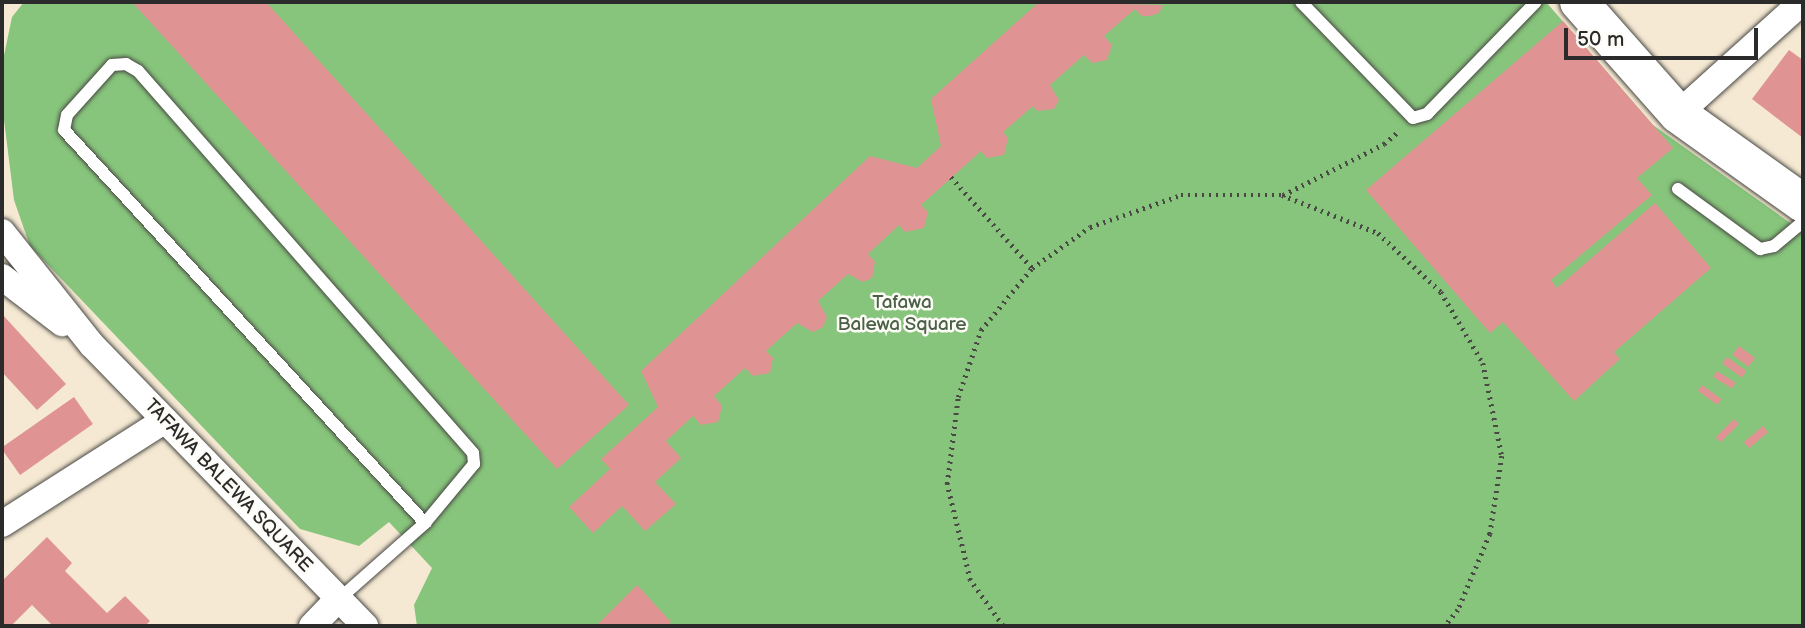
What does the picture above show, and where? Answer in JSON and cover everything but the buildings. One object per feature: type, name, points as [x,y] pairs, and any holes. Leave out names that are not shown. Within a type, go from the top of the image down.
[{"type":"main road","points":[[1578,2],[1678,114],[1803,203]]},
{"type":"street","points":[[1678,114],[1802,2]]},
{"type":"street","name":"TAFAWA BALEWA SQUARE","points":[[2,232],[92,345],[365,626]]},
{"type":"street","name":"TAFAWA BALEWA SQUARE","points":[[2,278],[92,345]]},
{"type":"street","points":[[2,524],[165,420]]},
{"type":"street","points":[[312,626],[337,600]]},
{"type":"lane","points":[[1301,2],[1413,118],[1427,114],[1536,2]]},
{"type":"lane","points":[[337,600],[425,523],[474,464],[465,439],[138,71],[126,64],[112,65],[67,114],[64,130],[425,523]]},
{"type":"lane","points":[[1678,190],[1760,249],[1774,246],[1803,222]]},
{"type":"path","points":[[1282,195],[1384,144],[1413,118]]},
{"type":"path","points":[[951,177],[1032,268]]},
{"type":"path","points":[[1003,626],[970,580],[947,484],[958,397],[981,330],[1032,268],[1090,227],[1181,195],[1282,195],[1378,233],[1441,292],[1483,363],[1502,456],[1490,534],[1458,610],[1445,626]]},
{"type":"green space","name":"Tafawa Balewa Square","points":[[24,2],[1546,2],[1653,125],[1803,232],[1803,626],[417,626],[414,605],[432,568],[389,522],[359,546],[300,529],[30,246],[14,200],[2,104],[2,65],[12,17]]}]
